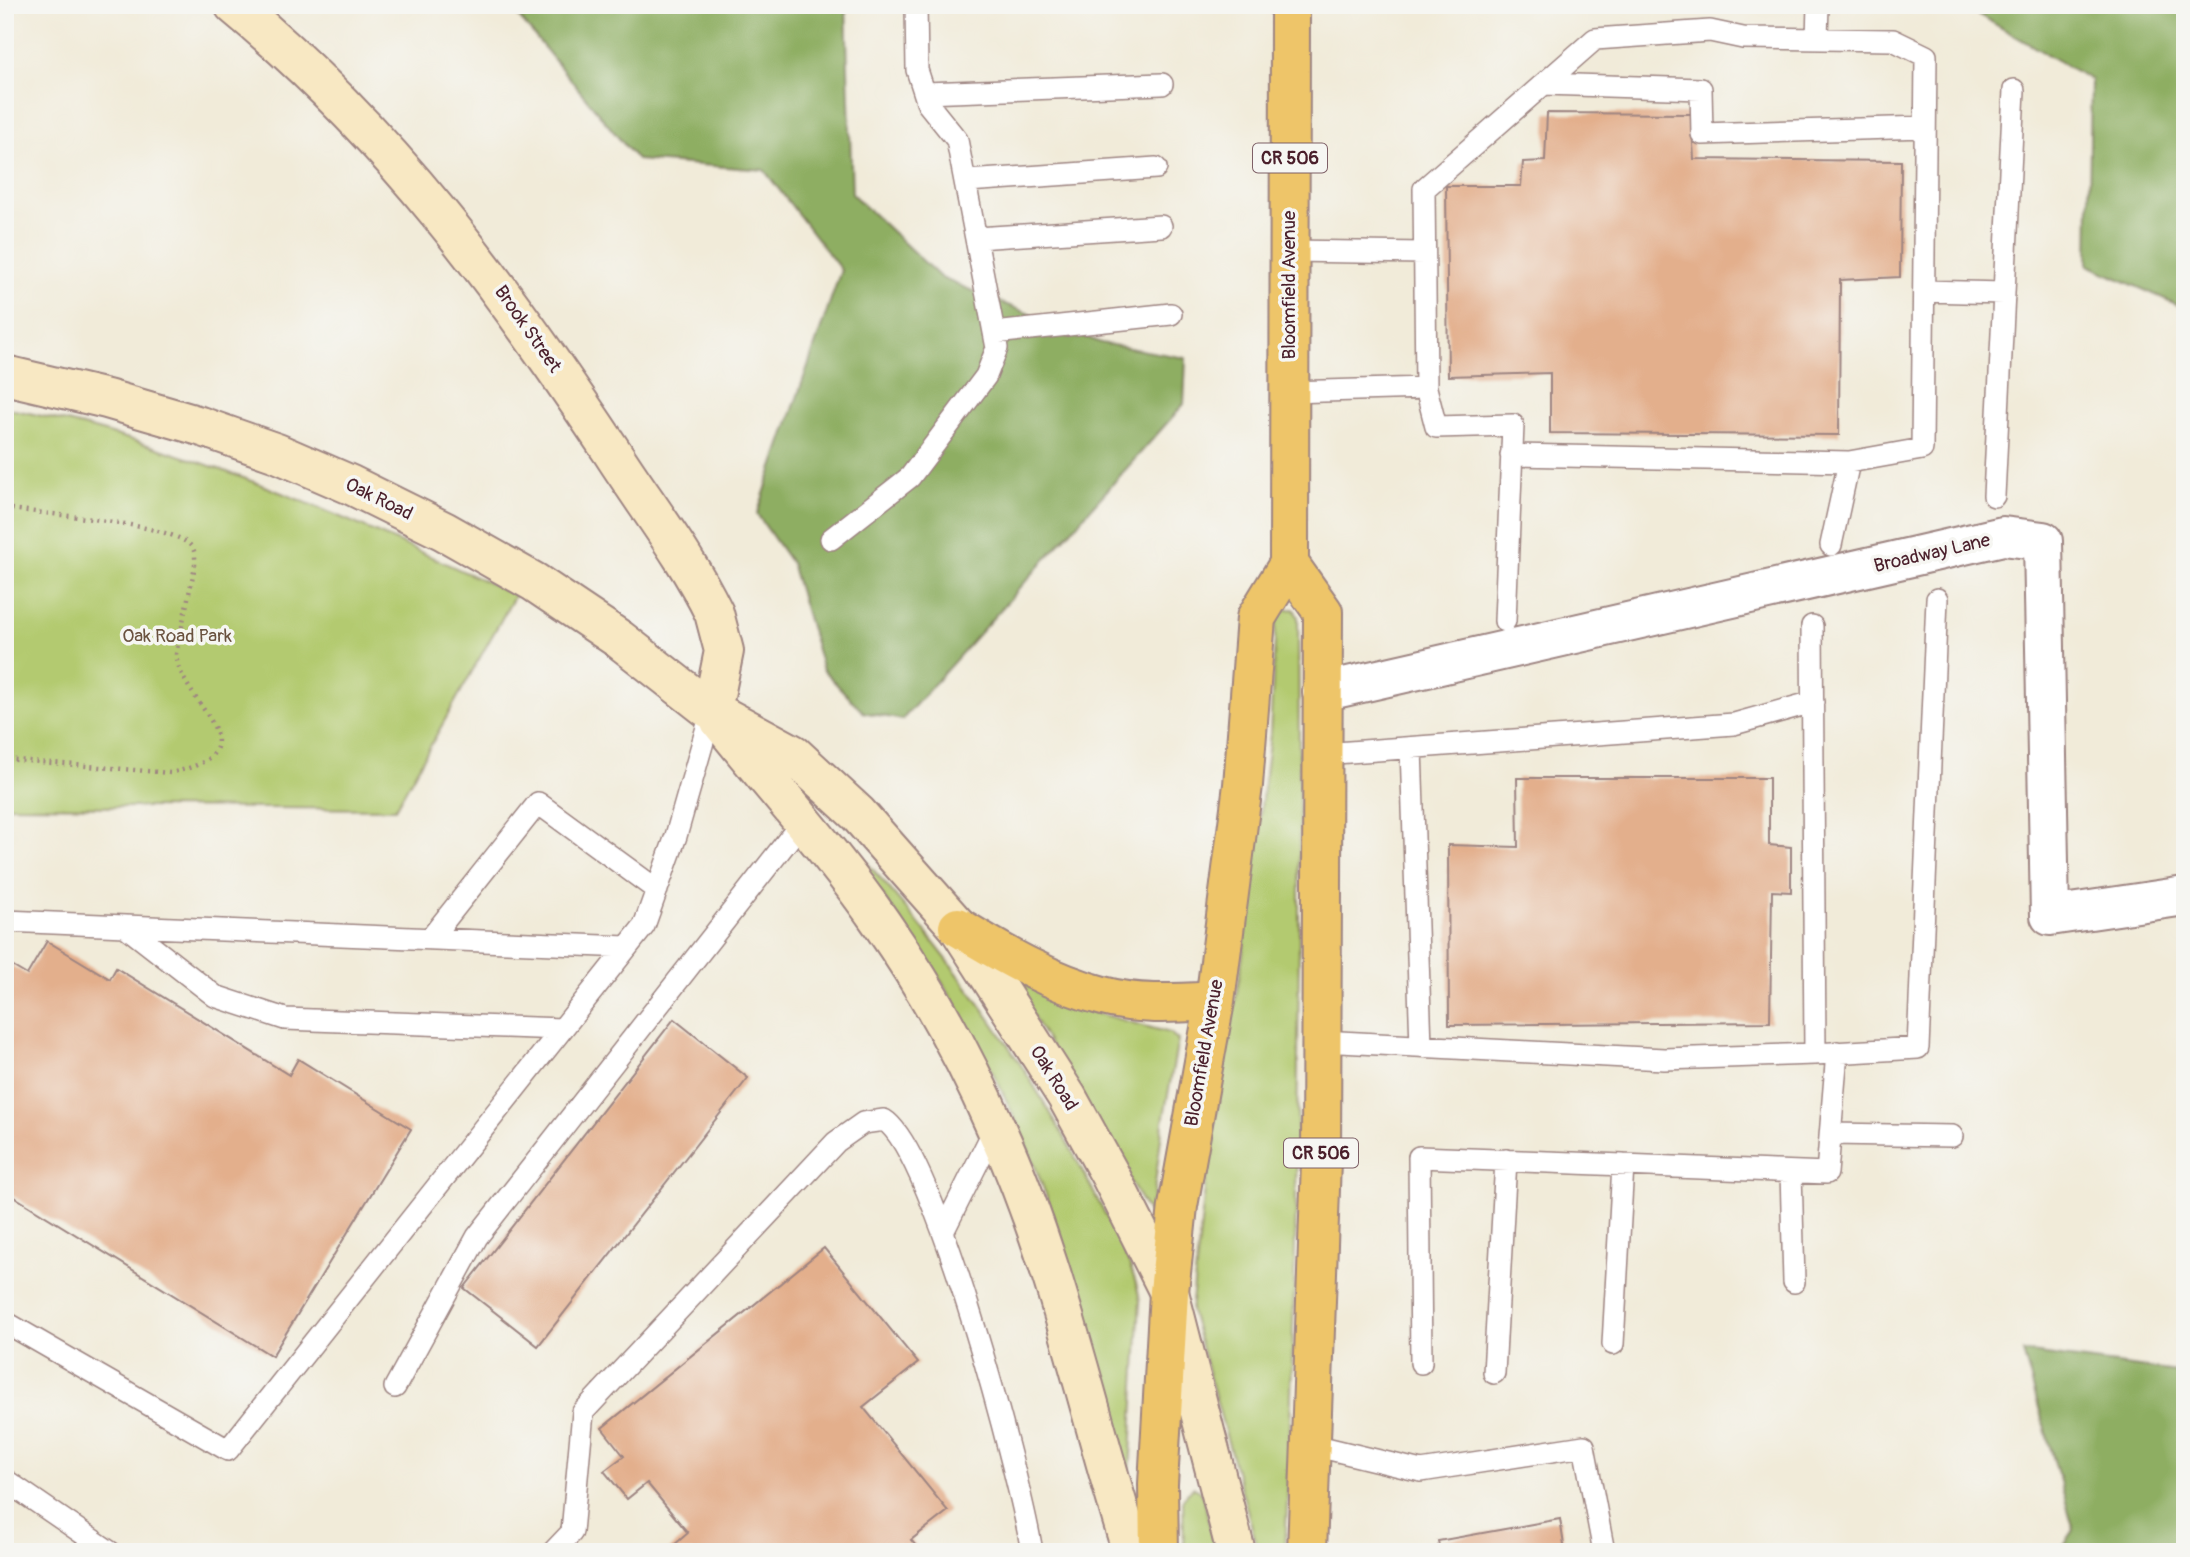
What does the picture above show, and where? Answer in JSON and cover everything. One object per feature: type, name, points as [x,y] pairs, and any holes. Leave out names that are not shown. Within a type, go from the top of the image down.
[{"type":"main road","name":"Bloomfield Avenue","points":[[1159,1552],[1158,1484],[1169,1292],[1178,1206],[1214,1001],[1243,785],[1255,618],[1289,564],[1290,5]]},
{"type":"main road","name":"CR 506","points":[[1289,564],[1323,612],[1319,1262],[1307,1552]]},
{"type":"main road","points":[[958,927],[1020,964],[1104,996],[1163,1003],[1214,1001]]},
{"type":"street","name":"Brook Street","points":[[234,5],[302,64],[411,177],[491,275],[579,403],[697,582],[714,613],[724,651],[712,710]]},
{"type":"street","name":"Oak Road","points":[[5,375],[107,398],[277,453],[351,485],[444,531],[534,582],[619,639],[712,710],[793,754],[858,814],[958,927],[1067,1097],[1169,1292],[1237,1552]]},
{"type":"street","name":"Broadway Lane","points":[[1322,692],[2003,536],[2043,541],[2050,916],[2185,896]]},
{"type":"street","name":"Oak Road","points":[[712,710],[803,821],[889,935],[962,1057],[996,1126],[1047,1256],[1100,1451],[1132,1552]]},
{"type":"lane","points":[[831,538],[910,477],[986,376],[997,348],[957,140],[928,104],[917,70],[916,5]]},
{"type":"lane","points":[[1817,39],[1818,5]]},
{"type":"lane","points":[[1505,621],[1511,455],[1513,425],[1436,427],[1426,388],[1424,189],[1595,39],[1710,31],[1743,38],[1893,40],[1926,56],[1922,449],[1849,462],[1511,455]]},
{"type":"lane","points":[[925,93],[1162,84]]},
{"type":"lane","points":[[1544,84],[1701,89],[1702,134],[1925,127]]},
{"type":"lane","points":[[1994,496],[2014,90]]},
{"type":"lane","points":[[967,181],[1156,169]]},
{"type":"lane","points":[[977,238],[1161,226]]},
{"type":"lane","points":[[1290,251],[1424,253]]},
{"type":"lane","points":[[1924,291],[2004,293]]},
{"type":"lane","points":[[994,333],[1171,314]]},
{"type":"lane","points":[[1289,392],[1426,388]]},
{"type":"lane","points":[[1831,545],[1849,462]]},
{"type":"lane","points":[[1321,1041],[1664,1059],[1918,1048],[1937,599]]},
{"type":"lane","points":[[1812,626],[1815,1054]]},
{"type":"lane","points":[[1322,754],[1734,724],[1813,702]]},
{"type":"lane","points":[[5,1322],[228,1450],[645,926],[712,710]]},
{"type":"lane","points":[[1411,748],[1421,1045]]},
{"type":"lane","points":[[430,939],[538,803],[657,890]]},
{"type":"lane","points":[[395,1387],[477,1237],[803,821]]},
{"type":"lane","points":[[5,921],[627,947]]},
{"type":"lane","points":[[125,926],[215,996],[285,1019],[562,1029]]},
{"type":"lane","points":[[1421,1363],[1419,1157],[1827,1173],[1837,1052]]},
{"type":"lane","points":[[553,1552],[572,1532],[583,1412],[836,1142],[863,1122],[884,1120],[893,1125],[943,1232],[970,1305],[1032,1552]]},
{"type":"lane","points":[[943,1232],[996,1126]]},
{"type":"lane","points":[[1831,1134],[1952,1136]]},
{"type":"lane","points":[[1494,1373],[1506,1160]]},
{"type":"lane","points":[[1613,1344],[1623,1165]]},
{"type":"lane","points":[[1790,1171],[1794,1282]]},
{"type":"lane","points":[[1313,1445],[1421,1471],[1584,1446],[1604,1552]]},
{"type":"lane","points":[[5,1480],[110,1552]]},
{"type":"path","points":[[5,518],[7,508],[166,531],[191,545],[195,566],[177,663],[181,676],[215,724],[219,736],[214,755],[188,769],[170,773],[5,759]]},
{"type":"green space","points":[[509,5],[846,5],[852,194],[941,278],[1101,343],[1186,358],[1184,404],[902,720],[863,712],[823,670],[791,563],[757,514],[841,270],[764,170],[637,160]]},
{"type":"green space","points":[[1962,5],[2185,5],[2185,308],[2088,265],[2091,80]]},
{"type":"green space","name":"Oak Road Park","points":[[5,408],[137,441],[266,486],[515,595],[395,809],[5,806]]},
{"type":"green space","points":[[1294,609],[1298,617],[1299,968],[1290,1435],[1285,1552],[1259,1552],[1191,1311],[1207,1171],[1242,961],[1270,734],[1276,621],[1280,610]]},
{"type":"green space","points":[[838,836],[843,836],[880,877],[981,1006],[1041,1097],[1121,1246],[1133,1273],[1140,1301],[1130,1470],[1124,1466],[1094,1349],[1061,1237],[1019,1128],[993,1073],[950,995],[904,926]]},
{"type":"green space","points":[[1011,979],[1093,1012],[1170,1033],[1178,1040],[1163,1122],[1152,1207],[1148,1212]]},
{"type":"green space","points":[[2023,1352],[2185,1373],[2185,1552],[2059,1552],[2074,1530]]},
{"type":"green space","points":[[1193,1487],[1198,1489],[1204,1499],[1215,1552],[1184,1552],[1183,1499]]},
{"type":"building","points":[[1547,113],[1691,114],[1694,159],[1901,161],[1900,277],[1840,280],[1839,435],[1550,433],[1550,373],[1448,376],[1446,186],[1521,186],[1523,162],[1545,161]]},
{"type":"building","points":[[1517,778],[1769,778],[1769,845],[1791,847],[1791,892],[1772,891],[1770,1022],[1449,1025],[1448,845],[1518,847]]},
{"type":"building","points":[[47,941],[110,979],[116,968],[289,1075],[298,1059],[411,1129],[272,1356],[5,1191],[5,962],[27,975]]},
{"type":"building","points":[[674,1019],[748,1078],[538,1346],[464,1288]]},
{"type":"building","points":[[824,1248],[918,1363],[863,1407],[948,1511],[911,1540],[921,1552],[666,1552],[688,1533],[647,1483],[627,1499],[604,1471],[624,1456],[602,1428]]},
{"type":"building","points":[[1560,1519],[1565,1552],[1440,1552],[1438,1541]]}]
